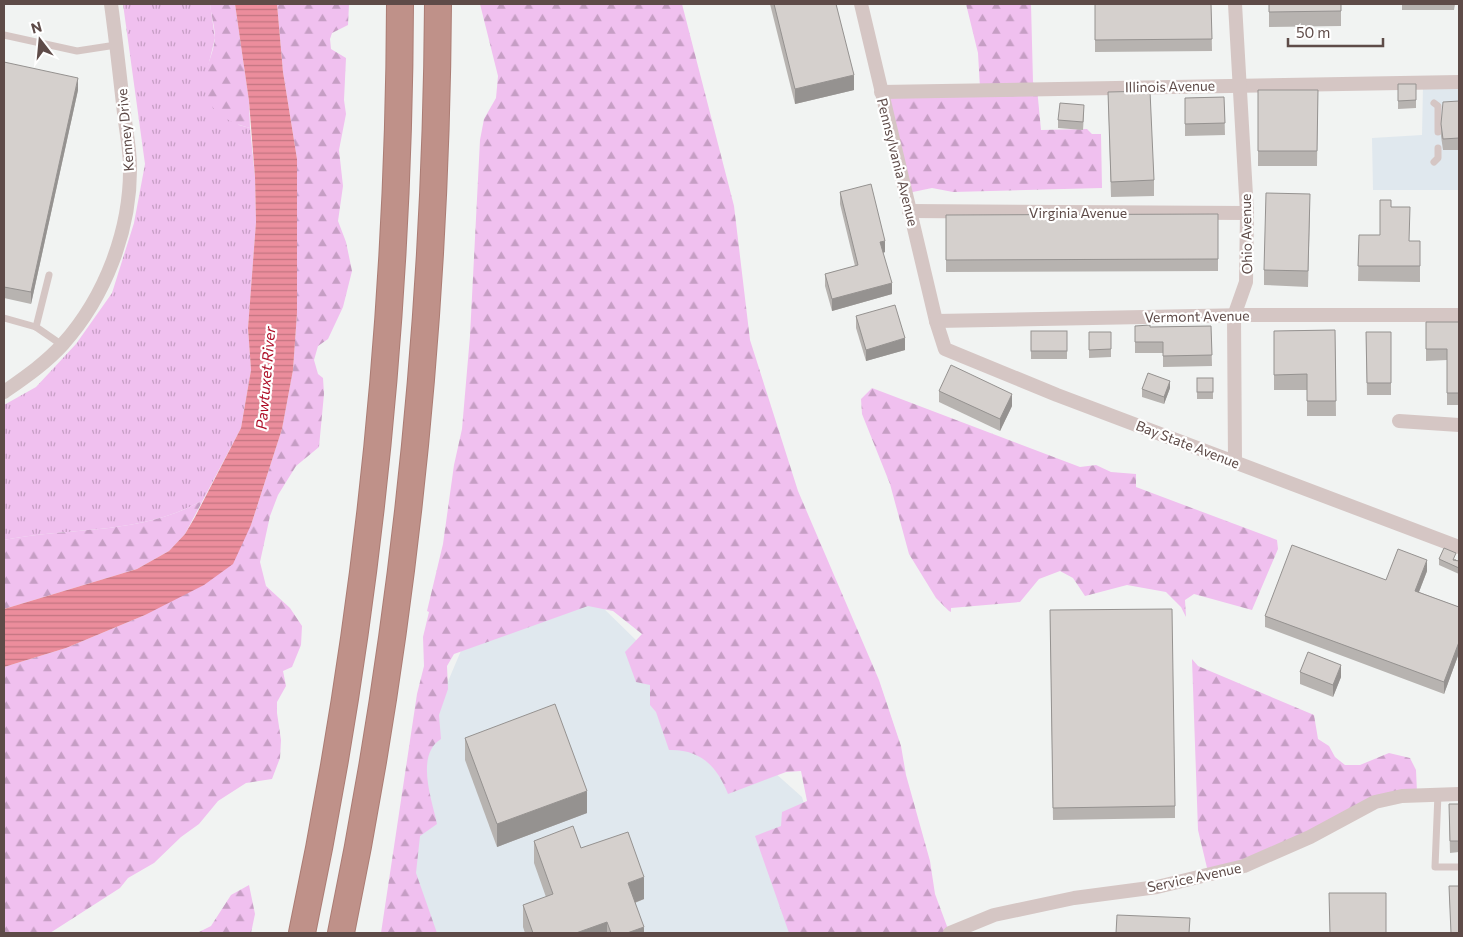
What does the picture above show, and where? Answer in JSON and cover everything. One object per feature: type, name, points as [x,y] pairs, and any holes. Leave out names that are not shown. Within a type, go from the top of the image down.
[{"type":"highway","points":[[302,933],[340,728],[364,562],[374,471],[392,250],[400,4]]},
{"type":"highway","points":[[341,933],[385,686],[414,461],[432,231],[438,4]]},
{"type":"street","name":"Kenney Drive","points":[[4,392],[28,375],[62,345],[90,307],[105,280],[124,223],[130,166],[111,4]]},
{"type":"street","name":"Pennsylvania Avenue","points":[[861,4],[936,321]]},
{"type":"street","name":"Ohio Avenue","points":[[1235,4],[1246,213],[1246,282],[1234,316],[1235,462]]},
{"type":"street","name":"Illinois Avenue","points":[[881,92],[1240,84],[1459,82]]},
{"type":"street","name":"Virginia Avenue","points":[[909,210],[1246,213]]},
{"type":"street","name":"Vermont Avenue","points":[[936,321],[1234,316],[1459,315]]},
{"type":"street","name":"Bay State Avenue","points":[[936,321],[943,346],[954,354],[1459,547]]},
{"type":"street","points":[[1398,421],[1459,426]]},
{"type":"street","name":"Service Avenue","points":[[950,933],[994,915],[1074,898],[1157,887],[1231,870],[1283,850],[1375,802],[1402,796],[1459,794]]},
{"type":"lane","points":[[4,35],[77,51],[116,45]]},
{"type":"lane","points":[[1434,103],[1438,106],[1438,132]]},
{"type":"lane","points":[[1434,162],[1438,158],[1438,148]]},
{"type":"lane","points":[[36,328],[49,275]]},
{"type":"lane","points":[[4,318],[36,328],[62,345]]},
{"type":"lane","points":[[1438,794],[1435,868],[1459,867]]},
{"type":"shaded area","points":[[1423,86],[1459,86],[1459,190],[1373,190],[1372,138],[1422,135]]},
{"type":"shaded area","points":[[593,598],[738,740],[802,797],[841,933],[385,933],[424,738],[463,646]]},
{"type":"green space","points":[[123,4],[210,4],[215,38],[206,75],[239,125],[250,128],[255,177],[256,222],[248,328],[251,370],[241,428],[203,500],[180,511],[131,525],[4,540],[4,405],[36,387],[76,344],[112,293],[134,223],[145,164]]},
{"type":"green space","points":[[210,4],[235,4],[249,101],[250,128],[222,116],[209,102],[206,94],[206,72],[215,38]]},
{"type":"green space","points":[[277,4],[349,4],[348,25],[332,33],[330,39],[331,49],[346,58],[344,100],[346,114],[339,150],[343,186],[338,221],[346,242],[352,271],[343,307],[328,339],[318,346],[314,360],[318,374],[323,378],[324,394],[319,447],[296,466],[278,495],[270,516],[260,562],[266,586],[290,608],[302,626],[301,645],[292,667],[283,671],[286,686],[277,702],[281,740],[280,758],[272,779],[246,783],[218,801],[199,824],[181,837],[154,863],[128,878],[120,888],[50,933],[4,933],[4,667],[66,648],[145,615],[251,525],[282,429],[293,370],[297,313],[297,159],[283,72]]},
{"type":"green space","points":[[480,4],[682,4],[734,206],[750,340],[798,491],[879,680],[901,746],[906,775],[930,861],[935,894],[948,929],[942,933],[789,933],[755,836],[781,826],[782,812],[807,801],[801,771],[786,772],[728,794],[718,775],[706,761],[680,750],[669,750],[656,712],[650,705],[650,685],[636,682],[625,652],[642,634],[613,611],[588,606],[454,654],[447,666],[448,689],[439,715],[441,739],[433,746],[427,767],[429,791],[437,824],[420,836],[416,873],[437,933],[381,933],[417,694],[424,666],[423,637],[429,612],[427,611],[443,544],[454,465],[462,429],[470,336],[480,140],[484,119],[496,98],[498,76]]},
{"type":"green space","points":[[966,4],[1031,4],[1033,82],[1037,88],[1041,130],[1087,129],[1092,134],[1101,134],[1102,188],[953,192],[932,188],[908,193],[885,91],[980,88],[978,53]]},
{"type":"green space","points":[[872,388],[1080,467],[1096,465],[1111,472],[1136,474],[1136,487],[1277,540],[1278,549],[1252,610],[1194,594],[1185,600],[1186,617],[1181,607],[1166,592],[1127,585],[1085,596],[1073,578],[1060,571],[1039,579],[1020,602],[951,608],[951,612],[949,611],[936,598],[909,554],[890,484],[862,414],[861,399]]},
{"type":"green space","points":[[203,500],[185,534],[169,551],[137,569],[4,609],[4,540],[131,525],[180,511]]},
{"type":"green space","points":[[1192,659],[1198,666],[1314,715],[1318,739],[1329,746],[1335,757],[1345,765],[1360,765],[1389,753],[1410,758],[1416,770],[1417,793],[1391,796],[1281,849],[1208,872],[1198,830]]},
{"type":"green space","points":[[249,885],[255,914],[251,933],[197,933],[211,926],[231,895]]},
{"type":"water","name":"Pawtuxet River","points":[[235,4],[277,4],[283,72],[297,159],[297,313],[293,370],[282,429],[251,525],[233,564],[204,585],[145,615],[66,648],[4,667],[4,609],[137,569],[169,551],[185,534],[195,517],[241,428],[251,370],[248,328],[256,222],[255,177],[249,101]]},
{"type":"building","points":[[774,4],[836,4],[854,75],[795,89]]},
{"type":"building","points":[[1095,4],[1211,4],[1212,39],[1095,40]]},
{"type":"building","points":[[1269,4],[1341,4],[1341,11],[1269,12]]},
{"type":"building","points":[[4,62],[78,78],[31,292],[4,287]]},
{"type":"building","points":[[1398,84],[1416,84],[1416,100],[1398,101]]},
{"type":"building","points":[[1258,90],[1318,90],[1317,151],[1258,151]]},
{"type":"building","points":[[1150,91],[1154,180],[1111,182],[1108,92]]},
{"type":"building","points":[[1224,97],[1225,123],[1185,124],[1185,98]]},
{"type":"building","points":[[1459,101],[1459,138],[1443,139],[1441,124],[1443,102]]},
{"type":"building","points":[[1060,103],[1084,105],[1083,122],[1058,120]]},
{"type":"building","points":[[871,184],[885,241],[880,242],[892,283],[832,299],[825,274],[858,265],[840,192]]},
{"type":"building","points":[[1266,193],[1310,194],[1308,271],[1264,270]]},
{"type":"building","points":[[1380,200],[1391,200],[1391,207],[1410,207],[1409,241],[1420,241],[1420,266],[1358,266],[1359,235],[1380,235]]},
{"type":"building","points":[[1218,214],[1218,259],[946,260],[946,215]]},
{"type":"building","points":[[895,305],[905,338],[866,350],[856,316]]},
{"type":"building","points":[[1426,322],[1459,322],[1459,393],[1447,393],[1447,349],[1426,349]]},
{"type":"building","points":[[1150,325],[1150,327],[1211,326],[1212,355],[1163,356],[1163,342],[1135,342],[1135,326]]},
{"type":"building","points":[[1335,330],[1336,401],[1307,401],[1307,374],[1274,375],[1274,331]]},
{"type":"building","points":[[1031,331],[1067,331],[1067,351],[1031,351]]},
{"type":"building","points":[[1089,332],[1111,332],[1111,349],[1089,350]]},
{"type":"building","points":[[1366,332],[1391,332],[1391,383],[1367,383]]},
{"type":"building","points":[[951,365],[1012,394],[1000,419],[939,391]]},
{"type":"building","points":[[1148,373],[1170,381],[1164,397],[1142,389]]},
{"type":"building","points":[[1197,378],[1213,378],[1213,392],[1197,392]]},
{"type":"building","points":[[1292,545],[1386,580],[1398,549],[1427,560],[1415,591],[1459,607],[1459,642],[1444,682],[1265,616]]},
{"type":"building","points":[[1444,548],[1456,553],[1453,560],[1459,561],[1459,568],[1439,559]]},
{"type":"building","points":[[1172,609],[1175,806],[1053,808],[1050,610]]},
{"type":"building","points":[[1308,652],[1341,665],[1333,685],[1300,672]]},
{"type":"building","points":[[555,704],[587,791],[497,824],[465,738]]},
{"type":"building","points":[[1449,804],[1459,804],[1459,841],[1450,841]]},
{"type":"building","points":[[573,826],[581,848],[628,832],[644,877],[628,883],[644,927],[627,933],[611,933],[607,922],[576,933],[533,933],[523,905],[553,894],[534,841]]},
{"type":"building","points":[[1449,886],[1459,886],[1459,933],[1451,933]]},
{"type":"building","points":[[1329,893],[1386,893],[1386,933],[1330,933]]},
{"type":"building","points":[[1117,915],[1190,918],[1189,933],[1116,933]]}]
